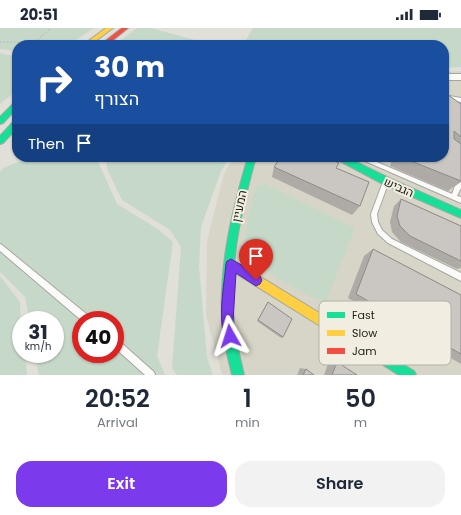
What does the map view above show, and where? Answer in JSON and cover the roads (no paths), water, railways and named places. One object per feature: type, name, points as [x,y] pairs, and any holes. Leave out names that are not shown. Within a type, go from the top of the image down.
[{"type":"street","points":[[93,40],[110,28]]},
{"type":"street","points":[[109,40],[126,28]]},
{"type":"street","points":[[449,77],[461,77]]},
{"type":"street","points":[[0,121],[12,109]]},
{"type":"street","points":[[0,141],[12,128]]},
{"type":"street","name":"המעיין","points":[[238,375],[228,322],[231,264],[234,226],[243,185],[250,162]]},
{"type":"street","name":"הגביש","points":[[349,162],[386,181],[461,214]]},
{"type":"street","points":[[231,264],[319,319]]},
{"type":"street","points":[[394,365],[410,375]]},
{"type":"lane","points":[[449,99],[461,100]]},
{"type":"lane","points":[[372,162],[461,200]]},
{"type":"lane","points":[[386,181],[374,214],[375,222],[380,232],[390,241],[461,276]]},
{"type":"lane","points":[[454,197],[457,188],[461,184]]},
{"type":"lane","points":[[0,247],[76,311]]},
{"type":"lane","points":[[124,351],[151,375]]}]
